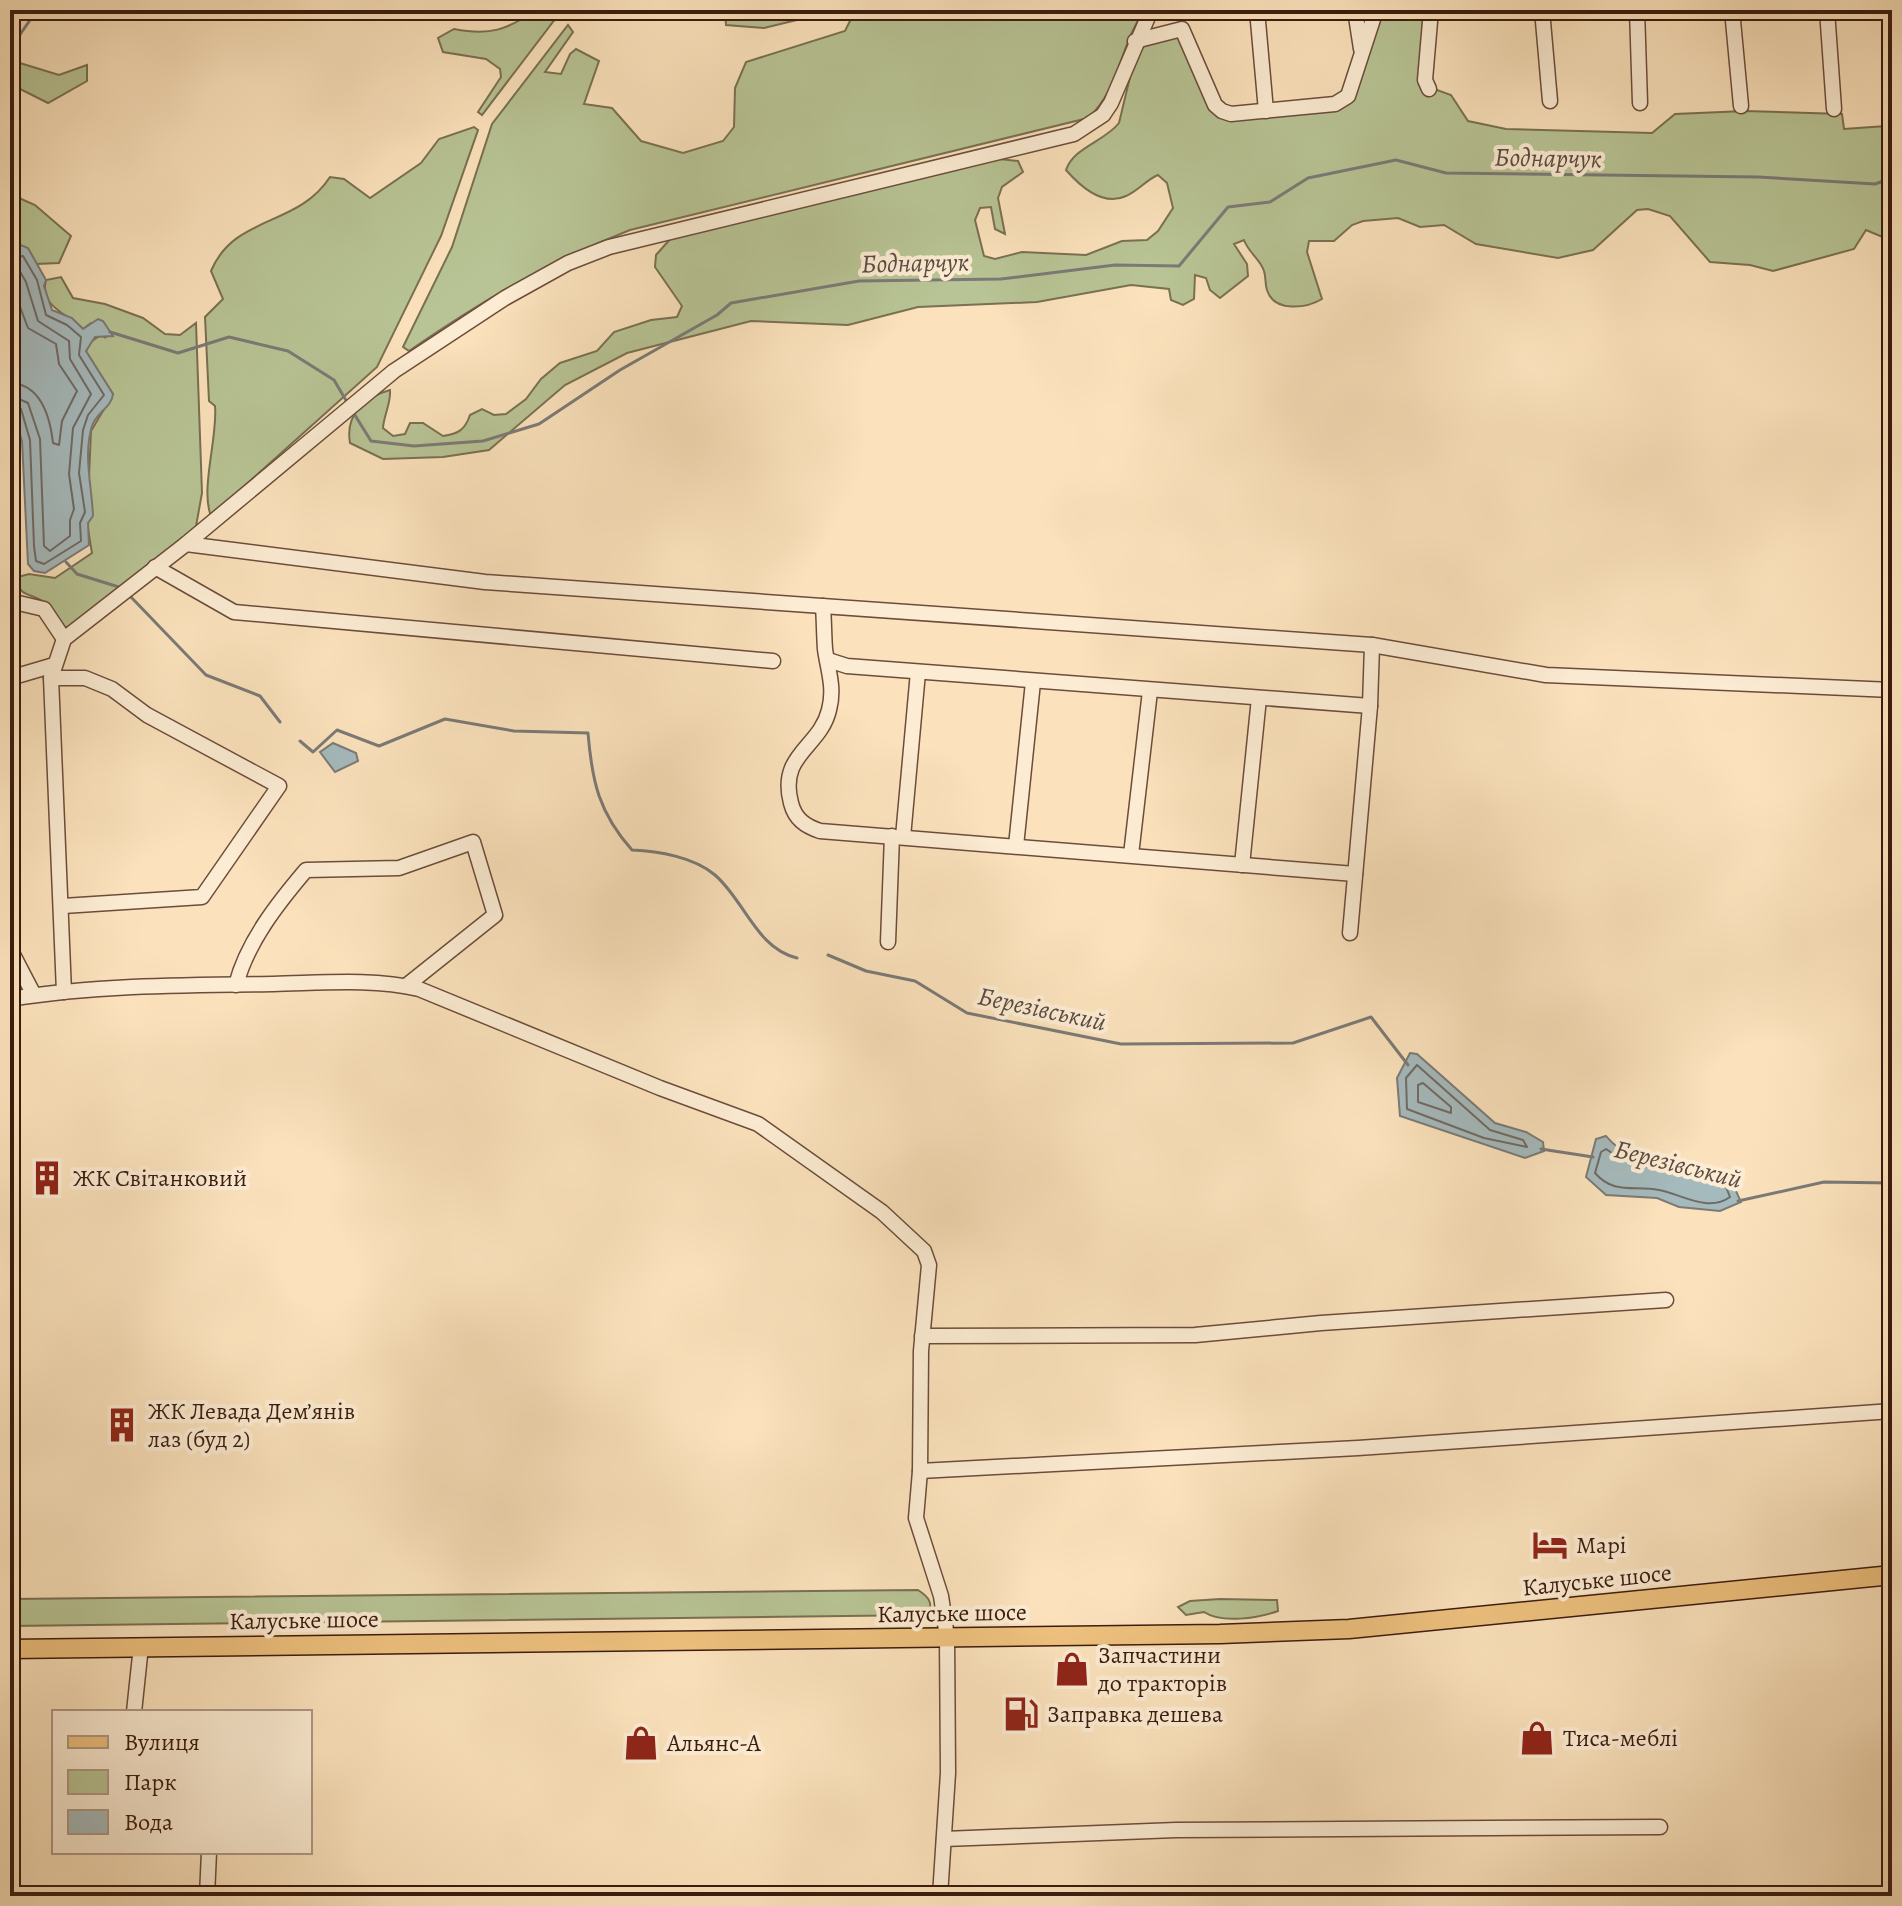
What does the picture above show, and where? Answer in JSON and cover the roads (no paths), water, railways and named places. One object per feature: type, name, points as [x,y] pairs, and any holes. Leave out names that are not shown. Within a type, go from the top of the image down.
[{"type":"main road","name":"Калуське шосе","points":[[10,1649],[1349,1629],[1892,1575]]},
{"type":"street","points":[[64,992],[52,672],[64,639],[186,544],[350,406],[505,298],[568,263],[609,247],[1074,134],[1103,115],[1111,103],[1135,41],[1151,10]]},
{"type":"street","points":[[1257,10],[1266,111]]},
{"type":"street","points":[[1355,10],[1361,52]]},
{"type":"street","points":[[1135,41],[1182,29],[1215,105],[1231,114],[1266,111],[1343,101],[1348,96],[1376,10]]},
{"type":"street","points":[[1429,89],[1425,80],[1431,10]]},
{"type":"street","points":[[1542,10],[1550,101]]},
{"type":"street","points":[[1637,10],[1640,103]]},
{"type":"street","points":[[1732,10],[1741,106]]},
{"type":"street","points":[[1827,10],[1834,109]]},
{"type":"street","points":[[10,478],[10,568]]},
{"type":"street","points":[[186,544],[485,582],[1372,645],[1546,675],[1654,683],[1892,690]]},
{"type":"street","points":[[155,567],[234,612],[773,661]]},
{"type":"street","points":[[10,575],[11,601],[44,609],[64,639]]},
{"type":"street","points":[[823,606],[833,679],[829,713],[796,757],[788,775],[791,806],[796,817],[820,831],[1355,874]]},
{"type":"street","points":[[1350,933],[1370,706],[1372,645]]},
{"type":"street","points":[[828,660],[847,666],[1033,682],[1370,706]]},
{"type":"street","points":[[10,678],[52,672],[85,678],[112,689],[147,715],[279,786],[202,897],[63,906]]},
{"type":"street","points":[[888,942],[918,672]]},
{"type":"street","points":[[1016,846],[1033,682]]},
{"type":"street","points":[[1131,855],[1150,691]]},
{"type":"street","points":[[1242,865],[1259,698]]},
{"type":"street","points":[[236,985],[241,967],[279,901],[306,870],[399,868],[473,842],[495,915],[406,986]]},
{"type":"street","points":[[10,949],[34,995]]},
{"type":"street","points":[[10,999],[64,992],[236,985],[389,982],[406,986],[758,1124],[882,1212],[924,1251],[929,1265],[922,1336],[920,1471],[916,1518],[941,1596],[947,1637],[948,1773],[940,1896]]},
{"type":"street","points":[[922,1336],[1195,1335],[1336,1321],[1666,1300]]},
{"type":"street","points":[[920,1471],[1358,1448],[1892,1411]]},
{"type":"street","points":[[134,1710],[141,1646]]},
{"type":"street","points":[[944,1839],[1176,1830],[1660,1827]]},
{"type":"street","points":[[207,1896],[209,1854]]},
{"type":"water","points":[[18,244],[28,248],[46,280],[44,286],[52,310],[72,318],[83,329],[98,319],[103,321],[113,336],[95,337],[86,351],[113,394],[110,403],[94,421],[89,437],[93,516],[88,523],[89,545],[45,573],[34,571],[28,564],[22,441],[10,405],[10,254]]},
{"type":"water","points":[[333,743],[356,753],[358,761],[335,772],[320,752]]},
{"type":"water","points":[[1410,1053],[1417,1054],[1495,1123],[1526,1132],[1543,1142],[1544,1151],[1525,1158],[1400,1116],[1397,1078]]},
{"type":"water","points":[[1606,1136],[1618,1147],[1648,1161],[1731,1180],[1741,1202],[1720,1211],[1679,1207],[1657,1198],[1606,1195],[1586,1177],[1596,1139]]},
{"type":"waterway","points":[[10,49],[37,10]]},
{"type":"waterway","name":"Боднарчук","points":[[353,412],[371,441],[414,446],[483,441],[539,424],[620,370],[717,315],[731,303],[859,281],[1001,279],[1115,265],[1179,266],[1228,207],[1270,202],[1308,178],[1396,160],[1446,173],[1758,177],[1875,184],[1892,178]]},
{"type":"waterway","name":"Боднарчук","points":[[110,332],[178,353],[229,337],[288,351],[334,380],[347,402]]},
{"type":"waterway","name":"Березівський","points":[[66,562],[77,574],[122,588]]},
{"type":"waterway","name":"Березівський","points":[[130,596],[206,675],[260,696],[280,722]]},
{"type":"waterway","name":"Березівський","points":[[300,741],[313,752],[337,730],[379,746],[445,719],[514,731],[588,733],[599,796],[612,823],[632,850],[675,856],[706,869],[725,886],[771,944],[797,958]]},
{"type":"waterway","name":"Березівський","points":[[828,955],[866,971],[915,981],[967,1013],[1121,1044],[1293,1043],[1371,1017],[1408,1065]]},
{"type":"waterway","name":"Березівський","points":[[1541,1149],[1593,1157]]},
{"type":"waterway","name":"Березівський","points":[[1738,1201],[1824,1182],[1892,1183]]},
{"type":"place","name":"ЖК Світанковий","points":[[47,1178]]},
{"type":"place","name":"ЖК Левада Дем’янів лаз (буд 2)","points":[[122,1425]]},
{"type":"place","name":"Марі","points":[[1550,1545]]},
{"type":"place","name":"Запчастини до тракторів","points":[[1072,1669]]},
{"type":"place","name":"Заправка дешева","points":[[1021,1714]]},
{"type":"place","name":"Тиса-меблі","points":[[1537,1738]]},
{"type":"place","name":"Альянс-А","points":[[641,1743]]}]
